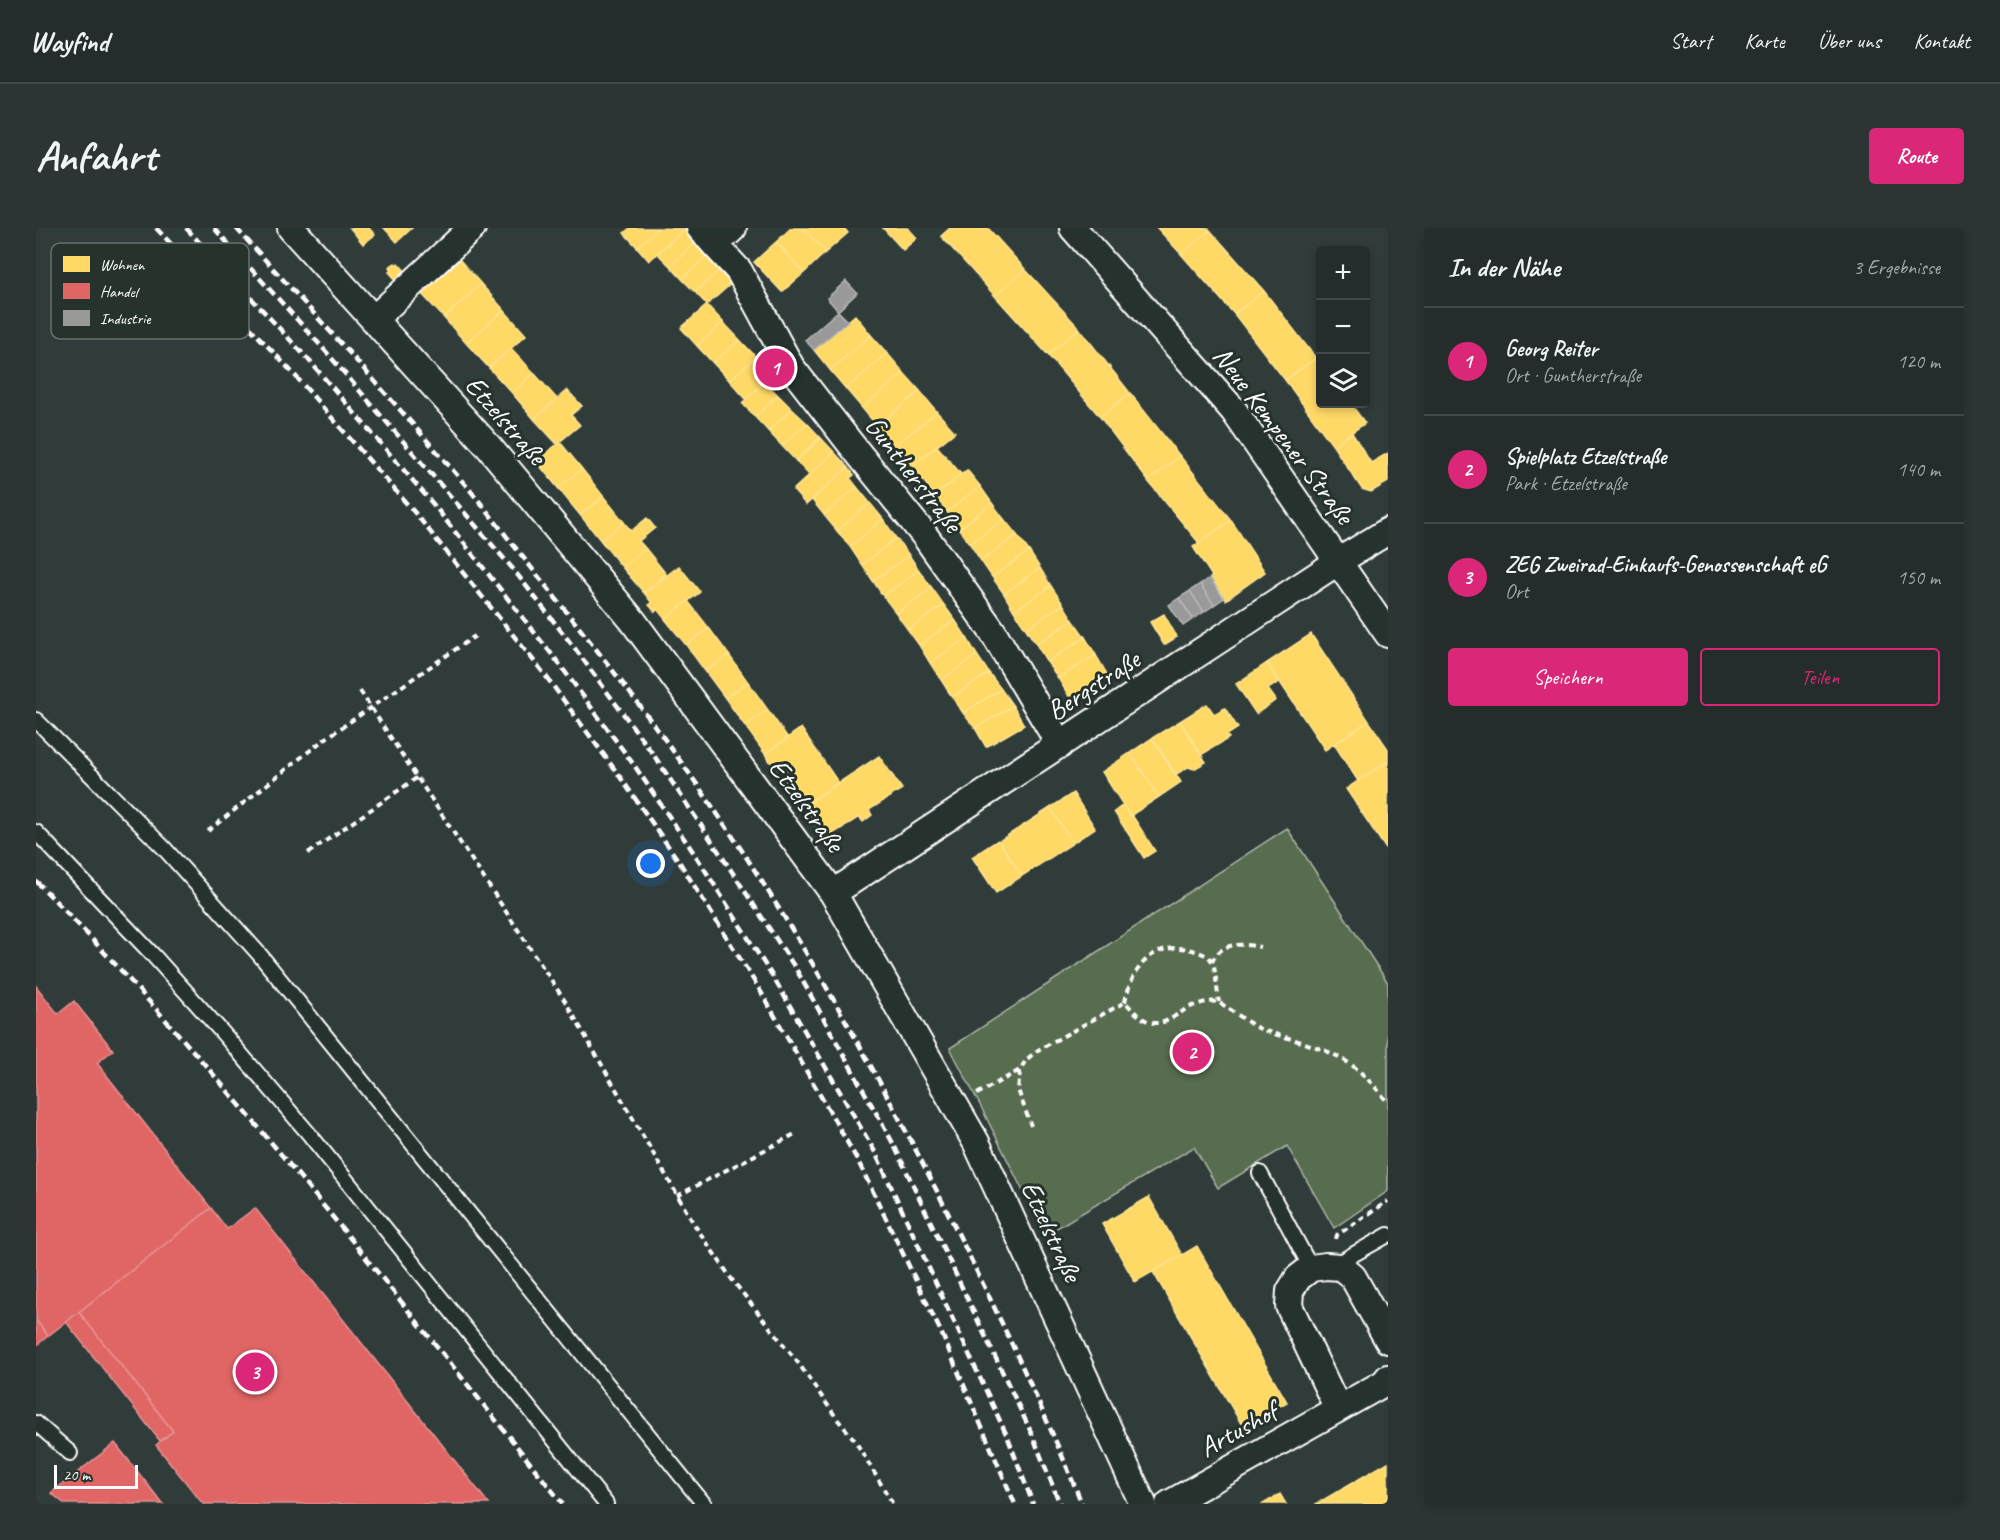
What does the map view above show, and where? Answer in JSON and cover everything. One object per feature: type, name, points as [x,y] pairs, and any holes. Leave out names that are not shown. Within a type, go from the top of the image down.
[{"type":"street","name":"Etzelstraße","points":[[291,228],[489,447],[633,621],[833,893],[976,1142],[1143,1504]]},
{"type":"street","points":[[374,319],[472,228]]},
{"type":"street","name":"Neue Kempener Straße","points":[[1073,228],[1234,411],[1388,634]]},
{"type":"street","name":"Guntherstraße","points":[[716,234],[739,271],[791,367],[926,536],[993,632],[1060,745]]},
{"type":"street","name":"Bergstraße","points":[[833,893],[1388,531]]},
{"type":"street","points":[[1338,1409],[1289,1306],[1290,1290],[1298,1278],[1311,1268],[1341,1267],[1353,1277],[1388,1340]]},
{"type":"street","name":"Artushof","points":[[1168,1504],[1384,1383],[1388,1378]]},
{"type":"lane","points":[[36,720],[164,848],[260,955],[705,1504]]},
{"type":"lane","points":[[36,831],[153,955],[310,1135],[606,1504]]},
{"type":"lane","points":[[1260,1173],[1311,1268]]},
{"type":"lane","points":[[1341,1267],[1347,1258],[1388,1235]]},
{"type":"lane","points":[[36,1423],[70,1452]]},
{"type":"path","points":[[208,831],[322,741],[475,636]]},
{"type":"path","points":[[360,691],[565,1001],[694,1224],[733,1281],[800,1364],[838,1420],[854,1439],[893,1504]]},
{"type":"path","points":[[308,853],[418,777]]},
{"type":"path","points":[[1212,962],[1222,949],[1230,946],[1240,944],[1260,947]]},
{"type":"path","points":[[1125,1002],[1127,990],[1140,965],[1161,951],[1172,947],[1205,954],[1212,962],[1219,1002]]},
{"type":"path","points":[[1125,1002],[1137,1015],[1148,1022],[1164,1022],[1186,1007],[1206,1002],[1219,1002],[1258,1028],[1324,1049],[1350,1063],[1374,1085],[1388,1103]]},
{"type":"path","points":[[1031,1126],[1018,1090],[1020,1070],[1026,1060],[1038,1050],[1125,1002]]},
{"type":"path","points":[[955,1106],[1020,1070]]},
{"type":"path","points":[[677,1196],[795,1134]]},
{"type":"green space","points":[[1287,828],[1388,983],[1388,1191],[1334,1228],[1287,1146],[1218,1188],[1194,1147],[1045,1235],[950,1048]]},
{"type":"building: Wohnen","points":[[350,228],[369,228],[375,235],[363,244]]},
{"type":"building: Wohnen","points":[[384,228],[412,228],[397,242]]},
{"type":"building: Wohnen","points":[[630,228],[658,228],[637,247],[624,233]]},
{"type":"building: Wohnen","points":[[658,228],[685,229],[649,261],[637,247]]},
{"type":"building: Wohnen","points":[[791,228],[803,228],[826,252],[804,273],[776,242]]},
{"type":"building: Wohnen","points":[[803,228],[844,228],[848,233],[826,252]]},
{"type":"building: Wohnen","points":[[883,228],[908,228],[917,238],[903,250]]},
{"type":"building: Wohnen","points":[[950,228],[988,228],[1025,269],[995,296],[941,236]]},
{"type":"building: Wohnen","points":[[1157,228],[1208,228],[1210,230],[1181,254]]},
{"type":"building: Wohnen","points":[[685,229],[696,242],[670,266],[657,253]]},
{"type":"building: Wohnen","points":[[1210,230],[1264,291],[1234,314],[1181,254]]},
{"type":"building: Wohnen","points":[[696,242],[708,255],[682,279],[670,266]]},
{"type":"building: Wohnen","points":[[776,242],[804,273],[782,292],[754,262]]},
{"type":"building: Wohnen","points":[[708,255],[721,269],[695,292],[682,279]]},
{"type":"building: Wohnen","points":[[459,259],[481,284],[444,318],[421,293]]},
{"type":"building: Wohnen","points":[[395,263],[396,265],[398,263],[407,273],[397,281],[389,272],[391,270],[389,267]]},
{"type":"building: Wohnen","points":[[721,269],[733,282],[707,305],[695,292]]},
{"type":"building: Wohnen","points":[[1025,269],[1079,328],[1048,355],[995,296]]},
{"type":"building: Wohnen","points":[[481,284],[504,310],[466,343],[444,318]]},
{"type":"building: Wohnen","points":[[1264,291],[1316,358],[1285,380],[1234,314]]},
{"type":"building: Wohnen","points":[[707,305],[723,322],[697,346],[681,328]]},
{"type":"building: Wohnen","points":[[504,310],[526,335],[489,368],[466,343]]},
{"type":"building: Wohnen","points":[[855,315],[871,335],[830,370],[814,350]]},
{"type":"building: Wohnen","points":[[723,322],[740,340],[713,363],[697,346]]},
{"type":"building: Wohnen","points":[[1079,328],[1130,393],[1100,417],[1048,355]]},
{"type":"building: Wohnen","points":[[871,335],[887,353],[846,389],[830,370]]},
{"type":"building: Wohnen","points":[[740,340],[756,357],[729,380],[713,363]]},
{"type":"building: Wohnen","points":[[511,348],[534,373],[512,393],[489,368]]},
{"type":"building: Wohnen","points":[[887,353],[904,373],[862,408],[846,389]]},
{"type":"building: Wohnen","points":[[756,357],[773,375],[746,399],[729,380]]},
{"type":"building: Wohnen","points":[[1316,358],[1316,408],[1354,408],[1365,423],[1333,446],[1285,380]]},
{"type":"building: Wohnen","points":[[534,373],[557,399],[534,419],[512,393]]},
{"type":"building: Wohnen","points":[[904,373],[920,391],[877,426],[862,408]]},
{"type":"building: Wohnen","points":[[765,382],[778,395],[755,417],[742,403]]},
{"type":"building: Wohnen","points":[[567,390],[582,406],[571,415],[580,425],[557,444],[534,419]]},
{"type":"building: Wohnen","points":[[920,391],[937,412],[894,446],[877,426]]},
{"type":"building: Wohnen","points":[[1130,393],[1180,456],[1148,481],[1100,417]]},
{"type":"building: Wohnen","points":[[778,395],[792,409],[768,431],[755,417]]},
{"type":"building: Wohnen","points":[[792,409],[807,423],[782,446],[768,431]]},
{"type":"building: Wohnen","points":[[937,412],[955,432],[912,466],[894,446]]},
{"type":"building: Wohnen","points":[[807,423],[820,437],[796,461],[782,446]]},
{"type":"building: Wohnen","points":[[1352,433],[1371,463],[1388,453],[1388,482],[1371,492],[1362,489],[1333,446]]},
{"type":"building: Wohnen","points":[[821,438],[834,452],[809,475],[796,461]]},
{"type":"building: Wohnen","points":[[560,442],[582,469],[558,488],[536,461]]},
{"type":"building: Wohnen","points":[[937,446],[961,474],[935,496],[912,466]]},
{"type":"building: Wohnen","points":[[834,452],[848,467],[806,505],[793,490]]},
{"type":"building: Wohnen","points":[[1180,456],[1231,520],[1199,543],[1148,481]]},
{"type":"building: Wohnen","points":[[848,467],[854,475],[850,478],[857,487],[824,515],[812,500]]},
{"type":"building: Wohnen","points":[[582,469],[604,497],[580,515],[558,488]]},
{"type":"building: Wohnen","points":[[967,470],[980,486],[947,512],[935,496]]},
{"type":"building: Wohnen","points":[[980,486],[992,503],[959,529],[947,512]]},
{"type":"building: Wohnen","points":[[857,487],[870,503],[837,531],[824,515]]},
{"type":"building: Wohnen","points":[[604,497],[624,522],[601,541],[580,515]]},
{"type":"building: Wohnen","points":[[870,503],[883,519],[850,547],[837,531]]},
{"type":"building: Wohnen","points":[[992,503],[1004,519],[970,544],[959,529]]},
{"type":"building: Wohnen","points":[[647,518],[655,528],[639,541],[646,549],[622,567],[601,541],[624,522],[631,531]]},
{"type":"building: Wohnen","points":[[883,519],[896,538],[862,565],[850,547]]},
{"type":"building: Wohnen","points":[[1004,519],[1017,535],[981,561],[970,544]]},
{"type":"building: Wohnen","points":[[1231,520],[1265,572],[1226,600],[1210,578],[1212,576],[1193,547]]},
{"type":"building: Wohnen","points":[[1017,535],[1029,551],[992,577],[981,561]]},
{"type":"building: Wohnen","points":[[896,538],[909,555],[873,581],[862,565]]},
{"type":"building: Wohnen","points":[[646,549],[666,574],[644,593],[622,567]]},
{"type":"building: Wohnen","points":[[1029,551],[1040,568],[1004,594],[992,577]]},
{"type":"building: Wohnen","points":[[909,555],[919,570],[883,596],[873,581]]},
{"type":"building: Wohnen","points":[[679,566],[700,592],[665,619],[657,609],[655,612],[649,605],[652,603],[644,593]]},
{"type":"building: Wohnen","points":[[1040,568],[1051,586],[1014,611],[1004,594]]},
{"type":"building: Wohnen","points":[[919,570],[932,588],[896,613],[883,596]]},
{"type":"building: Wohnen","points":[[1051,586],[1063,604],[1026,629],[1014,611]]},
{"type":"building: Wohnen","points":[[932,588],[944,605],[908,630],[896,613]]},
{"type":"building: Wohnen","points":[[688,601],[709,628],[686,645],[665,619]]},
{"type":"building: Wohnen","points":[[1063,604],[1073,620],[1036,644],[1026,629]]},
{"type":"building: Wohnen","points":[[944,605],[955,620],[919,645],[908,630]]},
{"type":"building: Wohnen","points":[[1164,614],[1177,637],[1164,645],[1150,622]]},
{"type":"building: Wohnen","points":[[955,620],[967,638],[930,663],[919,645]]},
{"type":"building: Wohnen","points":[[1073,620],[1085,637],[1047,662],[1036,644]]},
{"type":"building: Wohnen","points":[[709,628],[729,655],[705,671],[686,645]]},
{"type":"building: Wohnen","points":[[1311,634],[1369,721],[1325,750],[1267,663]]},
{"type":"building: Wohnen","points":[[1085,637],[1096,655],[1058,678],[1047,662]]},
{"type":"building: Wohnen","points":[[967,638],[977,655],[941,680],[930,663]]},
{"type":"building: Wohnen","points":[[729,655],[748,682],[725,698],[705,671]]},
{"type":"building: Wohnen","points":[[977,655],[989,673],[952,697],[941,680]]},
{"type":"building: Wohnen","points":[[1096,655],[1108,676],[1070,698],[1058,678]]},
{"type":"building: Wohnen","points":[[1267,663],[1279,682],[1268,689],[1276,700],[1256,714],[1236,684]]},
{"type":"building: Wohnen","points":[[989,673],[1001,689],[963,713],[952,697]]},
{"type":"building: Wohnen","points":[[748,682],[768,710],[745,726],[725,698]]},
{"type":"building: Wohnen","points":[[1001,689],[1013,706],[975,728],[963,713]]},
{"type":"building: Wohnen","points":[[1207,704],[1214,714],[1225,708],[1238,728],[1227,735],[1229,738],[1201,755],[1180,721]]},
{"type":"building: Wohnen","points":[[1013,706],[1024,725],[986,747],[975,728]]},
{"type":"building: Wohnen","points":[[768,710],[788,738],[765,754],[745,726]]},
{"type":"building: Wohnen","points":[[1180,721],[1206,762],[1194,769],[1188,767],[1175,775],[1152,738]]},
{"type":"building: Wohnen","points":[[1369,721],[1388,749],[1388,761],[1358,781],[1334,744]]},
{"type":"building: Wohnen","points":[[801,728],[838,782],[802,807],[797,800],[794,802],[773,771],[775,769],[765,754]]},
{"type":"building: Wohnen","points":[[1152,738],[1181,782],[1159,797],[1130,753]]},
{"type":"building: Wohnen","points":[[1130,753],[1159,797],[1130,816],[1102,772]]},
{"type":"building: Wohnen","points":[[879,756],[902,789],[869,810],[872,815],[863,822],[859,817],[825,839],[802,807]]},
{"type":"building: Wohnen","points":[[1388,761],[1388,852],[1346,789]]},
{"type":"building: Wohnen","points":[[1073,793],[1095,828],[1073,843],[1050,808]]},
{"type":"building: Wohnen","points":[[1123,805],[1155,851],[1144,858],[1114,812]]},
{"type":"building: Wohnen","points":[[1050,808],[1073,843],[1022,876],[999,841]]},
{"type":"building: Wohnen","points":[[998,840],[1022,876],[996,893],[972,857]]},
{"type":"building: Wohnen","points":[[1149,1197],[1182,1255],[1135,1282],[1102,1224]]},
{"type":"building: Wohnen","points":[[1197,1246],[1287,1402],[1243,1427],[1153,1272]]},
{"type":"building: Wohnen","points":[[1388,1462],[1388,1504],[1316,1504]]},
{"type":"building: Wohnen","points":[[1280,1494],[1286,1504],[1263,1504]]},
{"type":"building: Handel","points":[[36,986],[58,1014],[74,1001],[113,1050],[97,1063],[211,1208],[48,1336],[36,1320]]},
{"type":"building: Handel","points":[[211,1208],[227,1229],[255,1208],[489,1504],[203,1504],[156,1445],[173,1431],[79,1312]]},
{"type":"building: Handel","points":[[79,1312],[173,1431],[160,1441],[66,1322]]},
{"type":"building: Handel","points":[[36,1320],[48,1336],[36,1346]]},
{"type":"building: Handel","points":[[115,1443],[163,1504],[65,1504],[51,1493]]},
{"type":"building: Industrie","points":[[846,281],[857,293],[838,311],[827,298]]},
{"type":"building: Industrie","points":[[838,311],[848,321],[814,350],[805,340]]},
{"type":"building: Industrie","points":[[1210,578],[1224,598],[1214,605],[1200,584]]},
{"type":"building: Industrie","points":[[1200,584],[1214,605],[1204,612],[1190,591]]},
{"type":"building: Industrie","points":[[1190,591],[1204,612],[1193,619],[1179,598]]},
{"type":"building: Industrie","points":[[1179,598],[1193,619],[1183,626],[1169,605]]},
{"type":"railway","points":[[156,228],[170,243]]},
{"type":"railway","points":[[186,228],[200,243]]},
{"type":"railway","points":[[214,228],[228,243]]},
{"type":"railway","points":[[236,228],[479,501],[651,721],[747,859],[821,978],[889,1099],[1020,1362],[1082,1504]]},
{"type":"railway","points":[[249,267],[322,347],[513,569],[653,754],[796,969],[894,1145],[1032,1434],[1060,1504]]},
{"type":"railway","points":[[249,296],[307,358],[433,504],[557,661],[634,765],[698,859],[776,982],[875,1152],[1008,1438],[1033,1504]]},
{"type":"railway","points":[[249,326],[292,372],[415,513],[542,671],[680,863],[761,992],[858,1161],[941,1332],[1015,1504]]},
{"type":"railway","points":[[36,881],[107,955],[242,1108],[372,1265],[563,1504]]},
{"type":"place","name":"Georg Reiter","points":[[775,368]]},
{"type":"place","name":"Spielplatz Etzelstraße","points":[[1192,1052]]},
{"type":"place","name":"ZEG Zweirad-Einkaufs-Genossenschaft eG","points":[[255,1372]]}]
